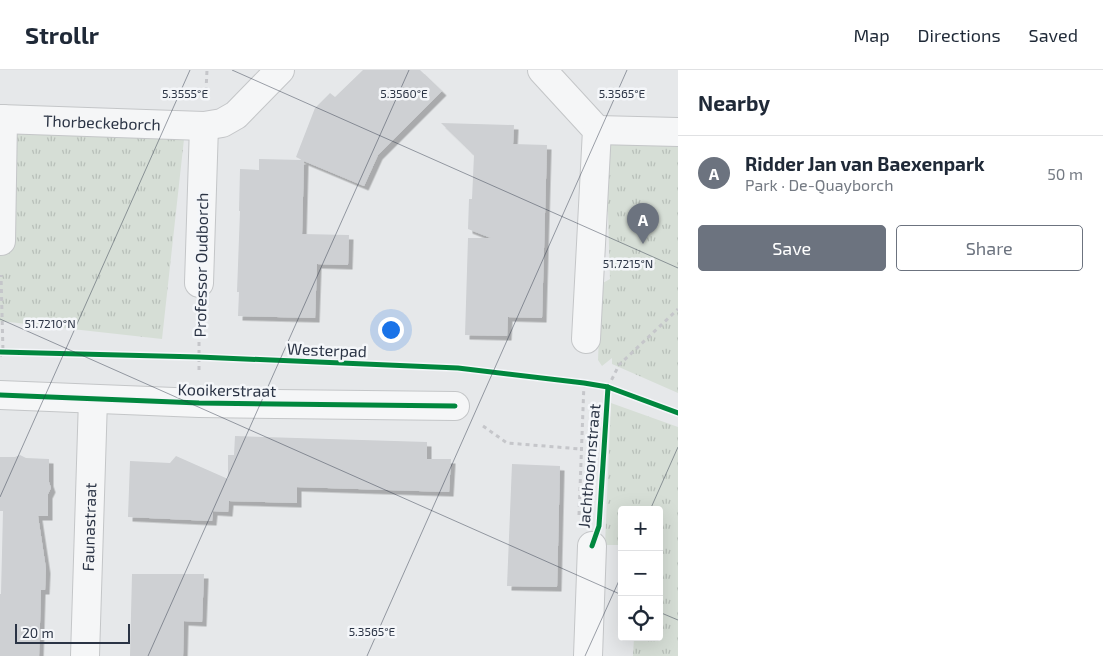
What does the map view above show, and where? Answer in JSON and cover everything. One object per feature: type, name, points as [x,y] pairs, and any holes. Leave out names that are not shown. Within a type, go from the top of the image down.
[{"type":"street","name":"Thorbeckeborch","points":[[2,119],[204,126],[222,123],[236,116],[280,70]]},
{"type":"street","points":[[542,70],[597,130],[586,339]]},
{"type":"street","points":[[1,241],[2,119]]},
{"type":"street","name":"Professor Oudborch","points":[[199,283],[204,126]]},
{"type":"street","points":[[597,130],[678,132]]},
{"type":"street","name":"Kooikerstraat","points":[[0,395],[199,403],[455,406]]},
{"type":"street","name":"Faunastraat","points":[[85,656],[93,399]]},
{"type":"street","name":"Jachthoornstraat","points":[[588,656],[592,546]]},
{"type":"path","points":[[1,241],[1,353],[12,352]]},
{"type":"path","points":[[608,387],[620,365],[678,309]]},
{"type":"path","points":[[586,339],[578,527],[592,546]]},
{"type":"path","points":[[190,357],[209,358]]},
{"type":"path","points":[[575,382],[592,384]]},
{"type":"path","points":[[600,386],[617,390]]},
{"type":"path","points":[[455,406],[507,443],[581,449]]},
{"type":"green space","points":[[0,115],[185,130],[162,339],[0,321]]},
{"type":"green space","points":[[605,122],[678,124],[678,393],[612,364],[612,358],[602,366],[598,360],[601,284],[610,279],[608,212],[604,208]]},
{"type":"green space","points":[[611,403],[678,427],[678,656],[633,656],[634,641],[663,641],[663,506],[618,506],[618,545],[605,545]]},
{"type":"building","points":[[363,70],[420,70],[442,91],[378,155],[364,186],[304,161],[302,234],[349,235],[348,265],[317,264],[315,318],[238,316],[240,169],[259,170],[259,159],[302,160],[296,157],[315,108],[330,93],[335,97]]},
{"type":"building","points":[[441,123],[514,125],[513,144],[547,145],[542,318],[508,317],[507,336],[465,335],[468,238],[491,238],[468,229],[469,199],[472,199],[474,155]]},
{"type":"building","points":[[235,436],[427,442],[427,459],[451,459],[449,492],[297,487],[297,503],[229,501],[228,512],[213,511],[212,521],[128,517],[130,461],[170,463],[176,456],[228,479],[228,455],[234,455]]},
{"type":"building","points":[[20,455],[26,458],[49,459],[49,482],[51,488],[48,494],[48,516],[38,516],[46,569],[45,590],[41,590],[39,656],[0,656],[3,511],[0,511],[0,457]]},
{"type":"building","points":[[512,464],[560,466],[557,587],[507,586]]},
{"type":"building","points":[[132,574],[204,574],[202,622],[184,621],[183,656],[130,656]]},
{"type":"cycle path","name":"Westerpad","points":[[0,352],[199,357],[458,368],[608,387],[678,413]]},
{"type":"cycle path","points":[[592,546],[599,526],[608,387]]},
{"type":"cycle path","points":[[0,395],[199,403],[455,406]]},
{"type":"place","name":"Ridder Jan van Baexenpark","points":[[643,244]]}]
